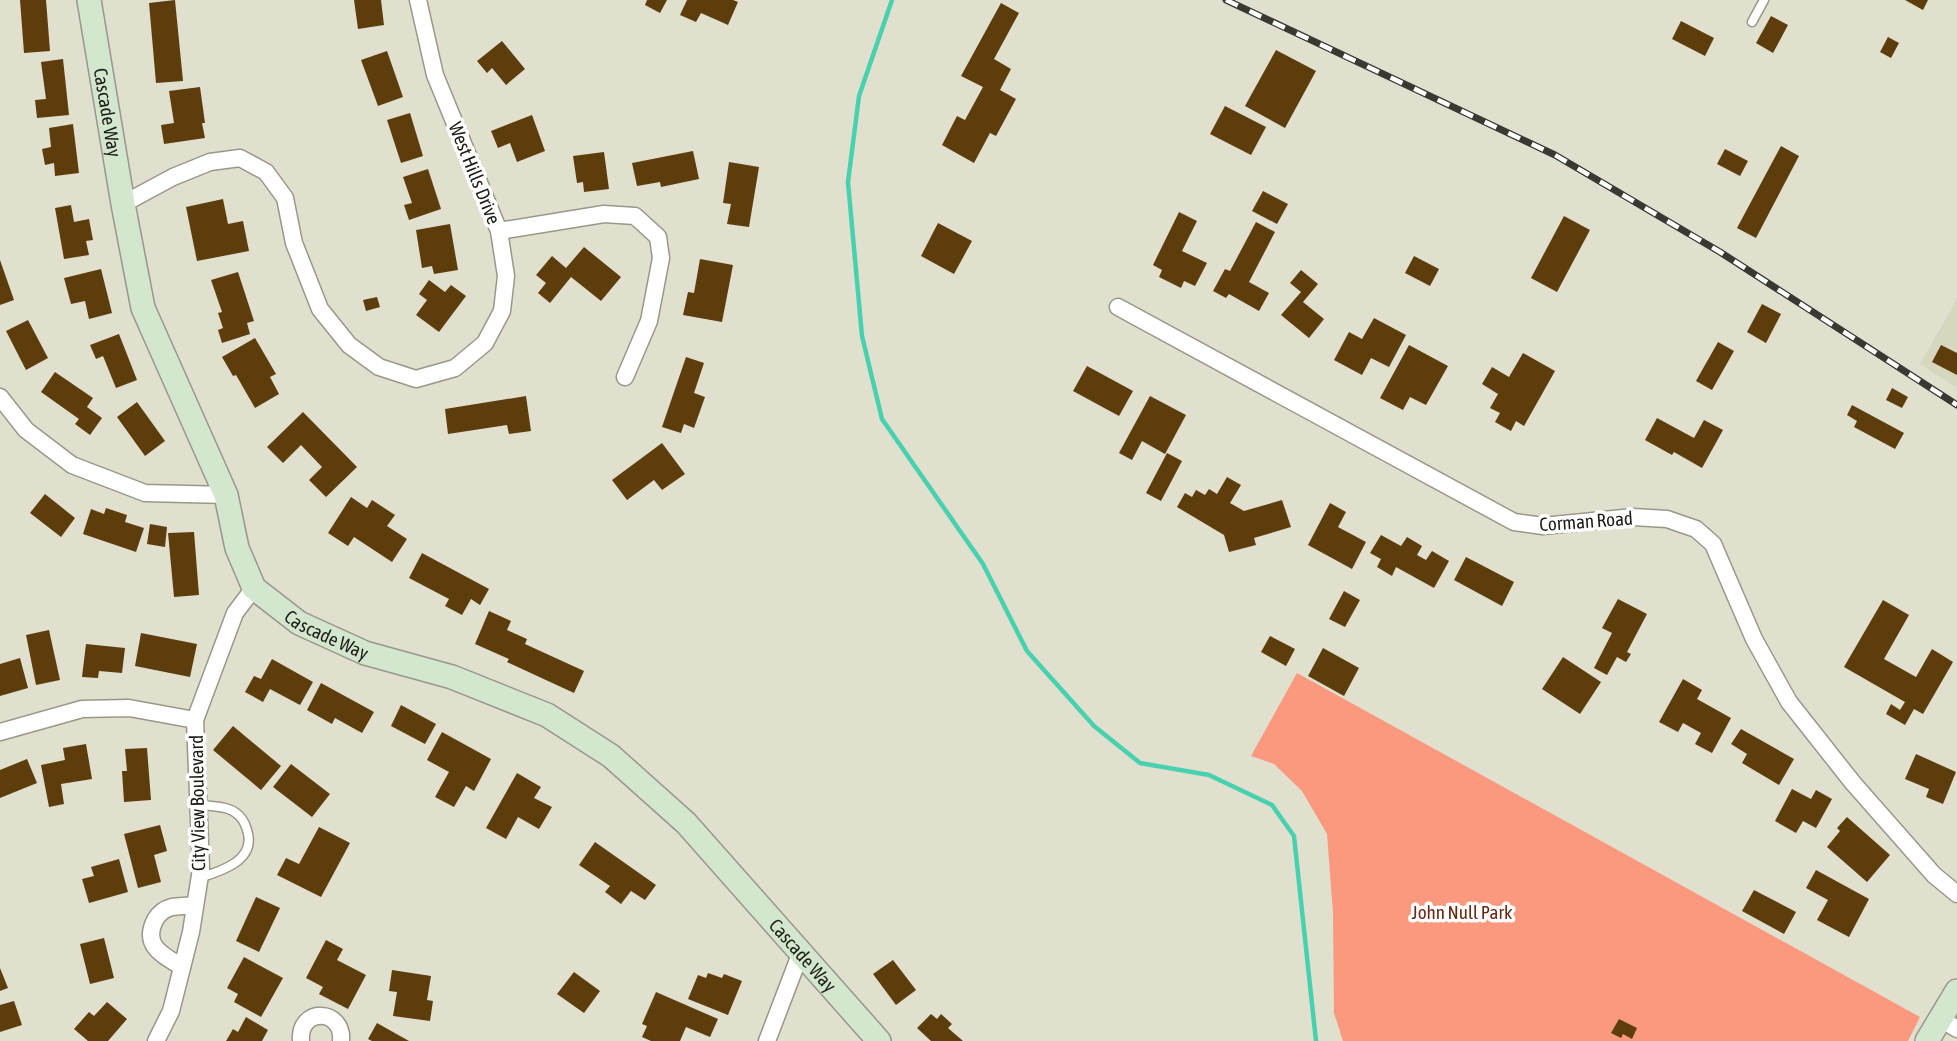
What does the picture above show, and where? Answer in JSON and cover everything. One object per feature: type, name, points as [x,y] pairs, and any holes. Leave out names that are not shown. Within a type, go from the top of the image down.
[{"type":"street","name":"Cascade Way","points":[[89,0],[143,308],[226,495],[237,548],[254,588],[299,623],[365,653],[452,677],[547,715],[611,756],[686,823],[878,1041]]},
{"type":"street","name":"West Hills Drive","points":[[123,204],[173,177],[210,162],[240,158],[266,172],[285,198],[294,243],[320,309],[349,345],[379,367],[416,379],[455,368],[485,343],[502,311],[506,276],[499,231],[435,75],[418,0]]},
{"type":"street","points":[[499,231],[604,214],[635,216],[658,237],[661,258],[649,321],[625,377]]},
{"type":"street","name":"Corman Road","points":[[1118,307],[1514,522],[1543,526],[1633,517],[1667,519],[1696,529],[1713,544],[1754,639],[1790,702],[1853,783],[1934,875],[1957,894]]},
{"type":"street","points":[[0,397],[26,430],[72,465],[145,493],[226,495]]},
{"type":"street","name":"City View Boulevard","points":[[156,1041],[171,1011],[200,878],[195,720],[235,613],[254,588]]},
{"type":"street","points":[[0,732],[82,709],[129,708],[195,720]]},
{"type":"street","points":[[182,967],[161,954],[151,941],[151,929],[159,914],[171,908],[195,905]]},
{"type":"street","points":[[767,1041],[801,952]]},
{"type":"street","points":[[1927,1041],[1949,1024],[1957,991]]},
{"type":"street","points":[[300,1041],[302,1027],[306,1021],[327,1016],[338,1024],[341,1041]]},
{"type":"lane","points":[[1752,22],[1763,0]]},
{"type":"lane","points":[[198,804],[228,809],[244,820],[250,839],[246,854],[226,869],[200,878]]},
{"type":"shaded area","points":[[1957,299],[1957,388],[1920,364]]},
{"type":"green space","name":"John Null Park","points":[[1297,673],[1920,1017],[1908,1041],[1343,1041],[1334,1013],[1333,913],[1327,834],[1302,791],[1274,764],[1251,756]]},
{"type":"building","points":[[20,0],[46,0],[50,51],[24,53]]},
{"type":"building","points":[[175,0],[183,81],[156,83],[149,3]]},
{"type":"building","points":[[354,0],[381,0],[384,25],[358,29]]},
{"type":"building","points":[[647,0],[667,0],[660,13],[645,5]]},
{"type":"building","points":[[687,0],[738,2],[728,25],[701,13],[696,22],[680,15]]},
{"type":"building","points":[[1905,0],[1928,0],[1923,10]]},
{"type":"building","points":[[1001,3],[1019,13],[994,59],[1011,69],[1000,90],[1016,99],[996,136],[990,133],[974,163],[942,145],[957,116],[965,120],[983,87],[961,76]]},
{"type":"building","points":[[1771,16],[1788,25],[1773,53],[1756,43]]},
{"type":"building","points":[[1681,21],[1714,38],[1705,56],[1672,39]]},
{"type":"building","points":[[1888,37],[1899,43],[1891,58],[1880,52]]},
{"type":"building","points":[[502,41],[525,69],[506,85],[492,68],[487,73],[477,61]]},
{"type":"building","points":[[1276,50],[1316,71],[1285,128],[1245,106]]},
{"type":"building","points":[[387,51],[403,97],[378,106],[361,60]]},
{"type":"building","points":[[63,59],[69,115],[37,118],[35,100],[46,99],[41,62]]},
{"type":"building","points":[[200,87],[205,138],[164,144],[161,125],[174,123],[169,91]]},
{"type":"building","points":[[1225,106],[1266,127],[1251,155],[1210,134]]},
{"type":"building","points":[[410,113],[423,156],[401,163],[387,120]]},
{"type":"building","points":[[532,115],[545,151],[517,162],[510,143],[498,148],[491,131]]},
{"type":"building","points":[[73,124],[79,173],[55,176],[54,163],[45,165],[42,149],[51,147],[49,128]]},
{"type":"building","points":[[1781,146],[1799,156],[1756,238],[1737,228]]},
{"type":"building","points":[[1725,149],[1748,161],[1740,176],[1717,164]]},
{"type":"building","points":[[693,151],[699,179],[661,187],[660,182],[637,186],[632,163]]},
{"type":"building","points":[[604,152],[609,189],[584,192],[583,182],[577,183],[573,156]]},
{"type":"building","points":[[729,162],[759,167],[749,227],[727,224],[731,204],[723,203]]},
{"type":"building","points":[[428,169],[441,209],[409,220],[404,205],[412,203],[403,177]]},
{"type":"building","points":[[1263,191],[1288,204],[1277,224],[1252,211]]},
{"type":"building","points":[[223,199],[228,224],[243,221],[249,251],[197,261],[186,207]]},
{"type":"building","points":[[71,205],[74,222],[89,219],[93,240],[86,241],[89,255],[64,259],[55,208]]},
{"type":"building","points":[[1179,212],[1197,221],[1182,251],[1207,263],[1195,286],[1184,281],[1181,288],[1159,277],[1162,270],[1153,265]]},
{"type":"building","points":[[1564,216],[1590,230],[1557,292],[1531,278]]},
{"type":"building","points":[[1256,222],[1275,232],[1249,282],[1269,293],[1259,311],[1229,294],[1226,298],[1213,291],[1225,269],[1230,271]]},
{"type":"building","points":[[938,223],[972,241],[954,274],[921,256]]},
{"type":"building","points":[[450,224],[458,270],[434,274],[432,266],[422,268],[416,230]]},
{"type":"building","points":[[584,247],[621,277],[601,301],[571,277],[550,303],[538,293],[546,283],[536,275],[552,256],[566,268]]},
{"type":"building","points":[[1414,256],[1439,269],[1430,286],[1405,273]]},
{"type":"building","points":[[700,259],[733,265],[722,322],[683,315],[688,292],[694,293]]},
{"type":"building","points":[[0,260],[14,300],[0,305]]},
{"type":"building","points":[[101,269],[112,313],[89,319],[85,301],[71,304],[64,278]]},
{"type":"building","points":[[1301,270],[1318,284],[1303,302],[1324,319],[1309,338],[1281,315],[1301,292],[1290,283]]},
{"type":"building","points":[[238,272],[254,321],[247,323],[250,334],[222,343],[218,330],[223,328],[218,313],[222,312],[211,280]]},
{"type":"building","points":[[429,280],[445,292],[451,285],[466,296],[439,332],[416,315],[427,300],[419,294]]},
{"type":"building","points":[[377,297],[380,307],[366,311],[363,300]]},
{"type":"building","points":[[1762,304],[1781,314],[1766,343],[1747,332]]},
{"type":"building","points":[[1374,318],[1406,335],[1389,367],[1371,358],[1362,375],[1334,360],[1349,332],[1362,339]]},
{"type":"building","points":[[28,320],[48,358],[26,370],[6,331]]},
{"type":"building","points":[[119,334],[137,380],[116,388],[103,356],[96,359],[90,345]]},
{"type":"building","points":[[255,338],[276,374],[270,377],[279,394],[255,408],[222,357]]},
{"type":"building","points":[[1718,342],[1734,351],[1712,390],[1696,381]]},
{"type":"building","points":[[1409,345],[1448,366],[1426,405],[1410,397],[1403,410],[1380,398]]},
{"type":"building","points":[[1941,345],[1957,353],[1957,375],[1932,362]]},
{"type":"building","points":[[1523,353],[1555,371],[1524,426],[1516,421],[1511,431],[1495,422],[1500,413],[1490,408],[1498,394],[1482,384],[1492,367],[1509,377]]},
{"type":"building","points":[[686,357],[704,363],[694,393],[705,397],[694,428],[684,424],[681,433],[662,427]]},
{"type":"building","points":[[1087,366],[1133,391],[1119,416],[1073,391]]},
{"type":"building","points":[[55,372],[93,398],[87,407],[102,418],[90,435],[75,424],[79,419],[41,392]]},
{"type":"building","points":[[1892,388],[1908,397],[1902,408],[1886,400]]},
{"type":"building","points":[[526,396],[531,431],[509,434],[507,425],[448,434],[445,409]]},
{"type":"building","points":[[1150,396],[1186,415],[1165,454],[1142,441],[1132,460],[1119,453]]},
{"type":"building","points":[[137,402],[165,441],[145,456],[117,417]]},
{"type":"building","points":[[1852,405],[1904,433],[1895,449],[1854,427],[1857,421],[1847,415]]},
{"type":"building","points":[[303,412],[357,467],[326,497],[309,480],[322,467],[301,445],[283,463],[267,447]]},
{"type":"building","points":[[1657,418],[1694,438],[1704,420],[1723,430],[1702,468],[1645,440]]},
{"type":"building","points":[[662,443],[685,474],[662,490],[654,480],[627,500],[612,480]]},
{"type":"building","points":[[1167,453],[1182,461],[1161,501],[1146,493]]},
{"type":"building","points":[[1227,477],[1241,485],[1230,503],[1244,511],[1282,500],[1291,527],[1254,538],[1256,545],[1229,552],[1224,535],[1177,507],[1185,493],[1192,497],[1196,490],[1205,495],[1209,489],[1217,494]]},
{"type":"building","points":[[45,494],[75,518],[61,537],[30,513]]},
{"type":"building","points":[[351,497],[367,508],[372,500],[395,515],[387,526],[407,539],[392,562],[354,537],[348,546],[328,533]]},
{"type":"building","points":[[1330,503],[1346,512],[1338,527],[1366,542],[1352,569],[1308,545]]},
{"type":"building","points":[[106,508],[127,515],[125,522],[144,528],[136,552],[83,534],[91,509],[104,514]]},
{"type":"building","points":[[150,524],[167,527],[165,547],[147,544]]},
{"type":"building","points":[[194,532],[199,595],[174,597],[168,533]]},
{"type":"building","points":[[1381,535],[1401,546],[1407,537],[1422,546],[1417,555],[1426,560],[1432,551],[1449,561],[1434,588],[1396,567],[1392,576],[1377,567],[1381,559],[1370,553]]},
{"type":"building","points":[[422,553],[489,589],[480,605],[471,599],[462,615],[445,606],[449,599],[409,578]]},
{"type":"building","points":[[1466,557],[1514,582],[1502,606],[1454,580]]},
{"type":"building","points":[[1344,591],[1360,600],[1345,627],[1329,619]]},
{"type":"building","points":[[1618,599],[1647,614],[1627,652],[1631,654],[1626,662],[1617,657],[1607,675],[1594,668],[1612,633],[1602,628]]},
{"type":"building","points":[[1883,600],[1909,615],[1884,659],[1916,677],[1932,649],[1953,662],[1923,714],[1914,709],[1905,725],[1886,714],[1891,704],[1900,710],[1905,702],[1844,667]]},
{"type":"building","points":[[489,611],[511,621],[507,630],[527,639],[525,644],[584,671],[574,693],[475,644]]},
{"type":"building","points":[[49,630],[60,680],[36,685],[26,635]]},
{"type":"building","points":[[141,633],[197,644],[190,677],[135,666]]},
{"type":"building","points":[[1270,636],[1295,649],[1286,666],[1261,652]]},
{"type":"building","points":[[86,644],[125,648],[122,673],[99,671],[98,678],[82,677]]},
{"type":"building","points":[[1323,648],[1359,668],[1344,696],[1308,676]]},
{"type":"building","points":[[1563,657],[1601,682],[1580,714],[1542,689]]},
{"type":"building","points":[[20,658],[28,688],[0,696],[0,664]]},
{"type":"building","points":[[272,659],[313,682],[300,705],[270,689],[263,702],[245,692],[254,676],[261,679]]},
{"type":"building","points":[[1683,679],[1702,690],[1697,699],[1731,718],[1712,753],[1695,744],[1701,733],[1683,723],[1678,732],[1659,722]]},
{"type":"building","points":[[321,683],[374,712],[362,733],[335,718],[332,724],[307,710]]},
{"type":"building","points":[[401,705],[436,724],[425,744],[391,726]]},
{"type":"building","points":[[233,726],[281,766],[261,790],[213,750]]},
{"type":"building","points":[[1741,729],[1794,759],[1779,785],[1742,763],[1747,754],[1731,744]]},
{"type":"building","points":[[442,732],[491,759],[474,791],[466,786],[454,807],[435,797],[449,772],[427,760]]},
{"type":"building","points":[[86,744],[92,779],[61,784],[64,804],[49,807],[41,765],[65,760],[63,748]]},
{"type":"building","points":[[147,748],[151,800],[124,802],[122,771],[127,771],[125,749]]},
{"type":"building","points":[[1916,754],[1956,772],[1943,804],[1926,797],[1929,789],[1905,779]]},
{"type":"building","points":[[27,759],[37,783],[0,798],[0,770]]},
{"type":"building","points":[[291,764],[330,794],[312,817],[273,787]]},
{"type":"building","points":[[517,773],[541,787],[534,798],[552,807],[539,829],[518,817],[506,839],[486,828]]},
{"type":"building","points":[[1792,789],[1811,799],[1816,790],[1832,799],[1816,828],[1803,821],[1796,833],[1775,821]]},
{"type":"building","points":[[1847,817],[1890,855],[1867,882],[1827,847],[1840,831],[1837,828]]},
{"type":"building","points":[[160,825],[167,851],[154,855],[161,882],[138,888],[124,834]]},
{"type":"building","points":[[319,827],[350,843],[321,897],[277,875],[286,858],[299,864]]},
{"type":"building","points":[[595,842],[656,885],[645,900],[631,891],[621,904],[605,892],[610,886],[579,865]]},
{"type":"building","points":[[119,859],[128,892],[89,903],[82,879],[94,876],[91,867]]},
{"type":"building","points":[[1816,870],[1869,899],[1849,937],[1817,920],[1828,900],[1806,888]]},
{"type":"building","points":[[1754,890],[1796,912],[1784,934],[1742,911]]},
{"type":"building","points":[[256,897],[280,908],[259,952],[236,941]]},
{"type":"building","points":[[104,938],[114,978],[90,984],[80,944]]},
{"type":"building","points":[[326,940],[343,949],[337,960],[366,975],[348,1009],[319,994],[323,987],[306,978]]},
{"type":"building","points":[[244,957],[283,978],[261,1017],[234,1002],[238,994],[227,988]]},
{"type":"building","points":[[893,960],[916,990],[896,1005],[873,974]]},
{"type":"building","points":[[0,968],[8,988],[0,991]]},
{"type":"building","points":[[392,970],[431,976],[427,1000],[433,1001],[430,1021],[393,1016],[397,992],[389,991]]},
{"type":"building","points":[[574,972],[600,991],[584,1013],[557,994]]},
{"type":"building","points":[[708,973],[722,978],[724,974],[742,981],[728,1015],[688,999],[698,975],[706,978]]},
{"type":"building","points":[[656,992],[718,1019],[710,1037],[686,1027],[680,1041],[651,1041],[642,1037],[647,1026],[642,1024]]},
{"type":"building","points":[[14,1001],[22,1025],[0,1032],[0,1005]]},
{"type":"building","points":[[107,1002],[127,1019],[108,1041],[88,1041],[74,1029],[89,1012],[94,1016]]},
{"type":"building","points":[[931,1014],[937,1019],[941,1014],[952,1024],[948,1028],[963,1041],[931,1041],[917,1028]]},
{"type":"building","points":[[246,1017],[268,1030],[262,1041],[226,1041],[233,1029],[238,1032]]},
{"type":"building","points":[[1619,1019],[1637,1028],[1632,1039],[1623,1034],[1621,1038],[1611,1033]]},
{"type":"building","points":[[377,1023],[409,1041],[368,1039]]},
{"type":"waterway","points":[[892,0],[859,96],[848,182],[862,336],[882,419],[983,564],[1027,651],[1094,726],[1140,763],[1209,775],[1272,805],[1294,836],[1316,1041]]},
{"type":"railway","points":[[1226,0],[1555,155],[1720,252],[1957,405]]}]
